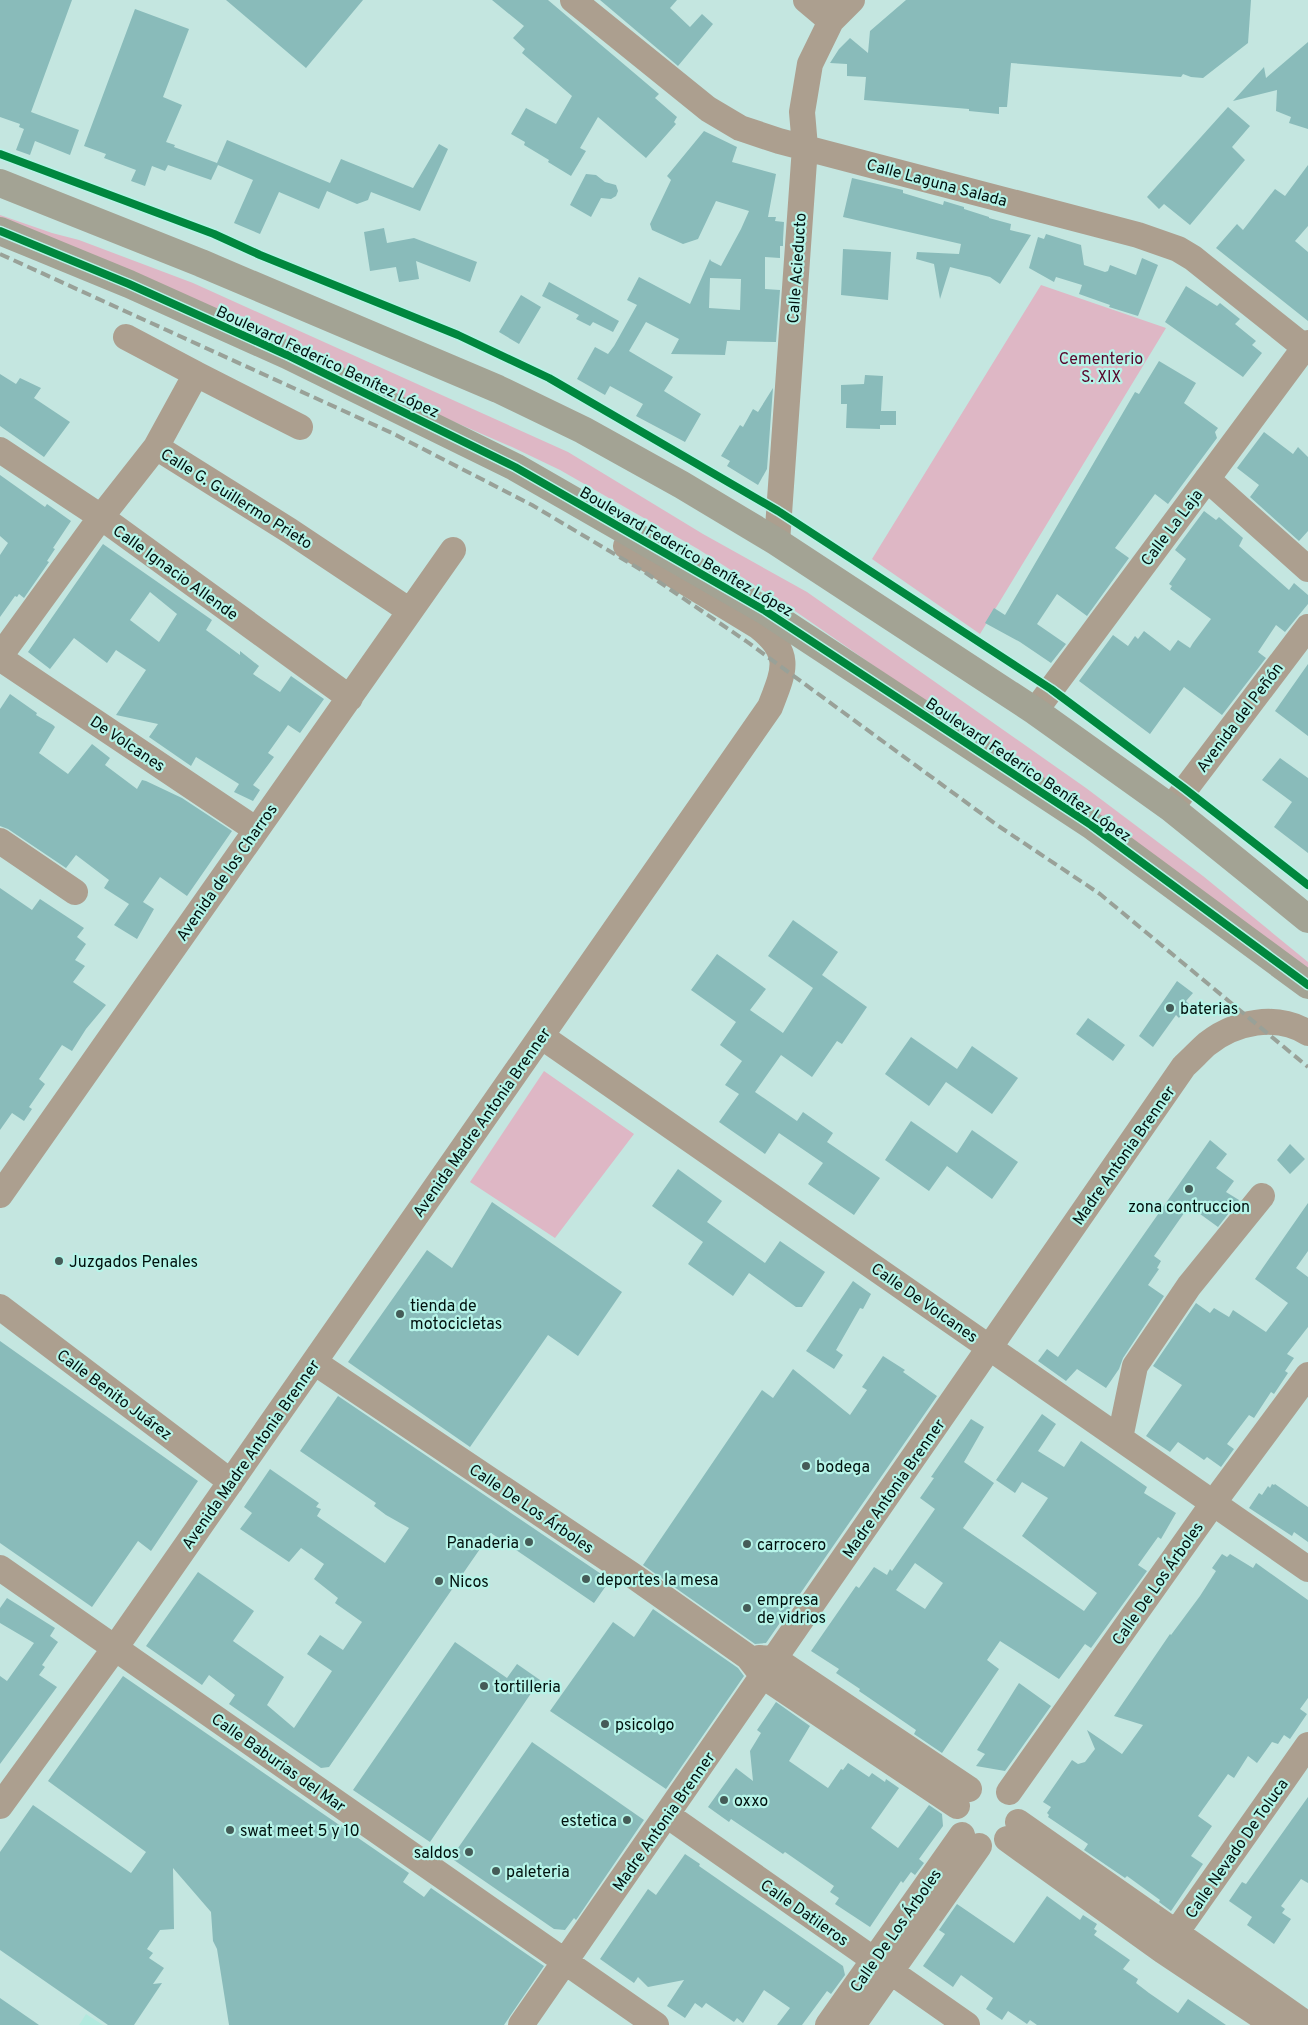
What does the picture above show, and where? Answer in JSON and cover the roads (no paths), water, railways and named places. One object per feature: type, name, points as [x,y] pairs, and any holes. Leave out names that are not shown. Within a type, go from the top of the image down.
[{"type":"main road","points":[[0,183],[201,263],[498,390],[583,430],[682,485],[777,542],[1035,711],[1171,808],[1308,918]]},
{"type":"main road","name":"Boulevard Federico Benítez López","points":[[0,231],[130,284],[287,355],[515,466],[764,610],[864,674],[1091,825],[1308,985]]},
{"type":"street","name":"Calle Laguna Salada","points":[[573,0],[708,109],[740,128],[779,141],[1120,230],[1178,249],[1203,265],[1307,346]]},
{"type":"street","points":[[806,0],[832,10]]},
{"type":"street","name":"Calle Acieducto","points":[[777,542],[805,147],[802,112],[810,64],[832,10],[852,0]]},
{"type":"street","points":[[126,337],[300,427]]},
{"type":"street","name":"Calle La Laja","points":[[1035,711],[1307,346]]},
{"type":"street","points":[[156,447],[196,374]]},
{"type":"street","name":"Calle G. Guillermo Prieto","points":[[0,657],[101,517],[156,447],[290,531],[410,611]]},
{"type":"street","name":"Calle Ignacio Allende","points":[[0,450],[101,517],[350,698]]},
{"type":"street","points":[[1207,479],[1308,569]]},
{"type":"street","name":"Avenida Madre Antonia Brenner","points":[[0,1806],[115,1648],[770,707],[784,670],[778,646],[771,636],[595,526],[562,494]]},
{"type":"street","name":"Avenida de los Charros","points":[[0,1195],[452,550]]},
{"type":"street","name":"Avenida del Peñón","points":[[1171,808],[1308,627]]},
{"type":"street","name":"De Volcanes","points":[[0,657],[256,829]]},
{"type":"street","points":[[0,841],[75,892]]},
{"type":"street","name":"Madre Antonia Brenner","points":[[521,2025],[667,1815],[762,1664],[990,1348],[1184,1066],[1207,1044],[1235,1028],[1254,1023],[1280,1023],[1291,1025],[1308,1033]]},
{"type":"street","name":"Calle De Volcanes","points":[[541,1036],[1308,1569]]},
{"type":"street","points":[[1120,1438],[1135,1366],[1189,1286],[1262,1196]]},
{"type":"street","name":"Calle Benito Juárez","points":[[0,1307],[231,1482]]},
{"type":"street","name":"Calle De Los Árboles","points":[[314,1362],[963,1797]]},
{"type":"street","name":"Calle De Los Árboles","points":[[1008,1792],[1214,1502],[1308,1375]]},
{"type":"street","name":"Calle Baburias del Mar","points":[[0,1568],[656,2025]]},
{"type":"street","name":"Calle Nevado De Toluca","points":[[1170,1942],[1308,1745]]},
{"type":"street","points":[[990,1784],[1000,1786],[1008,1792],[1015,1801],[1018,1811],[1013,1830],[989,1846],[971,1840],[958,1826],[956,1816],[963,1797],[979,1785],[990,1784]]},
{"type":"street","name":"Calle Datileros","points":[[667,1815],[967,2025]]},
{"type":"street","points":[[1013,1830],[1170,1942],[1274,2025]]},
{"type":"street","name":"Calle De Los Árboles","points":[[828,2025],[882,1966],[971,1840]]},
{"type":"street","points":[[1170,1942],[1308,2025]]},
{"type":"street","name":"Calle De Los Árboles","points":[[853,2025],[882,1966]]},
{"type":"railway","points":[[0,254],[392,433],[532,505],[643,571],[746,641],[997,825],[1100,894],[1308,1067]]},
{"type":"place","name":"baterias","points":[[1170,1008]]},
{"type":"place","name":"zona contruccion","points":[[1189,1189]]},
{"type":"place","name":"Juzgados Penales","points":[[59,1261]]},
{"type":"place","name":"tienda de motocicletas","points":[[400,1314]]},
{"type":"place","name":"bodega","points":[[806,1466]]},
{"type":"place","name":"Panaderia","points":[[529,1542]]},
{"type":"place","name":"carrocero","points":[[747,1544]]},
{"type":"place","name":"deportes la mesa","points":[[586,1579]]},
{"type":"place","name":"Nicos","points":[[439,1581]]},
{"type":"place","name":"empresa de vidrios","points":[[747,1608]]},
{"type":"place","name":"tortilleria","points":[[484,1686]]},
{"type":"place","name":"psicolgo","points":[[605,1724]]},
{"type":"place","name":"oxxo","points":[[724,1800]]},
{"type":"place","name":"estetica","points":[[627,1820]]},
{"type":"place","name":"swat meet 5 y 10","points":[[230,1830]]},
{"type":"place","name":"saldos","points":[[469,1852]]},
{"type":"place","name":"paleteria","points":[[496,1871]]},
{"type":"park label","name":"Cementerio S. XIX","points":[[1101,367]]}]
